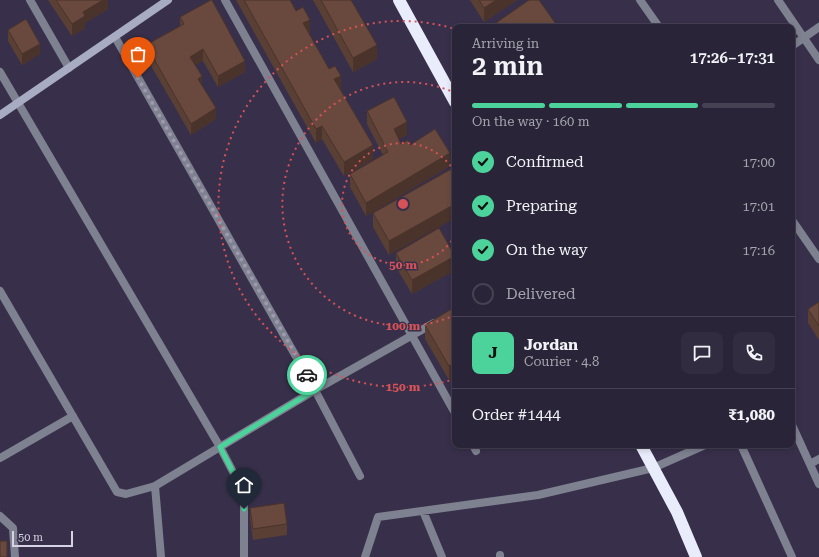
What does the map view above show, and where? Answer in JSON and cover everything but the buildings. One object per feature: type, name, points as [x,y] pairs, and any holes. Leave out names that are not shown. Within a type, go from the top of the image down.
[{"type":"highway","points":[[399,0],[452,97]]},
{"type":"highway","points":[[643,448],[677,512],[696,557]]},
{"type":"street","points":[[30,0],[68,68]]},
{"type":"street","points":[[0,115],[168,0]]},
{"type":"street","points":[[225,0],[452,408]]},
{"type":"street","points":[[640,0],[657,24]]},
{"type":"street","points":[[778,0],[795,24]]},
{"type":"street","points":[[795,24],[819,60]]},
{"type":"street","points":[[795,44],[819,27]]},
{"type":"street","points":[[115,37],[315,390],[360,476]]},
{"type":"street","points":[[0,72],[220,447],[244,493],[244,557]]},
{"type":"street","points":[[795,224],[819,259]]},
{"type":"street","points":[[0,291],[118,492],[126,494],[155,486],[315,390],[412,337],[443,318]]},
{"type":"street","points":[[0,458],[73,416]]},
{"type":"street","points":[[795,432],[819,484]]},
{"type":"street","points":[[366,557],[378,517],[538,496],[653,468],[698,448]]},
{"type":"street","points":[[742,448],[792,557]]},
{"type":"street","points":[[810,464],[819,459]]},
{"type":"street","points":[[155,486],[161,557]]},
{"type":"street","points":[[423,511],[442,557]]},
{"type":"street","points":[[0,516],[13,528],[14,557]]},
{"type":"way so far","points":[[138,78],[307,375]]},
{"type":"route","points":[[244,509],[244,493],[220,447],[315,390],[307,375]]}]
